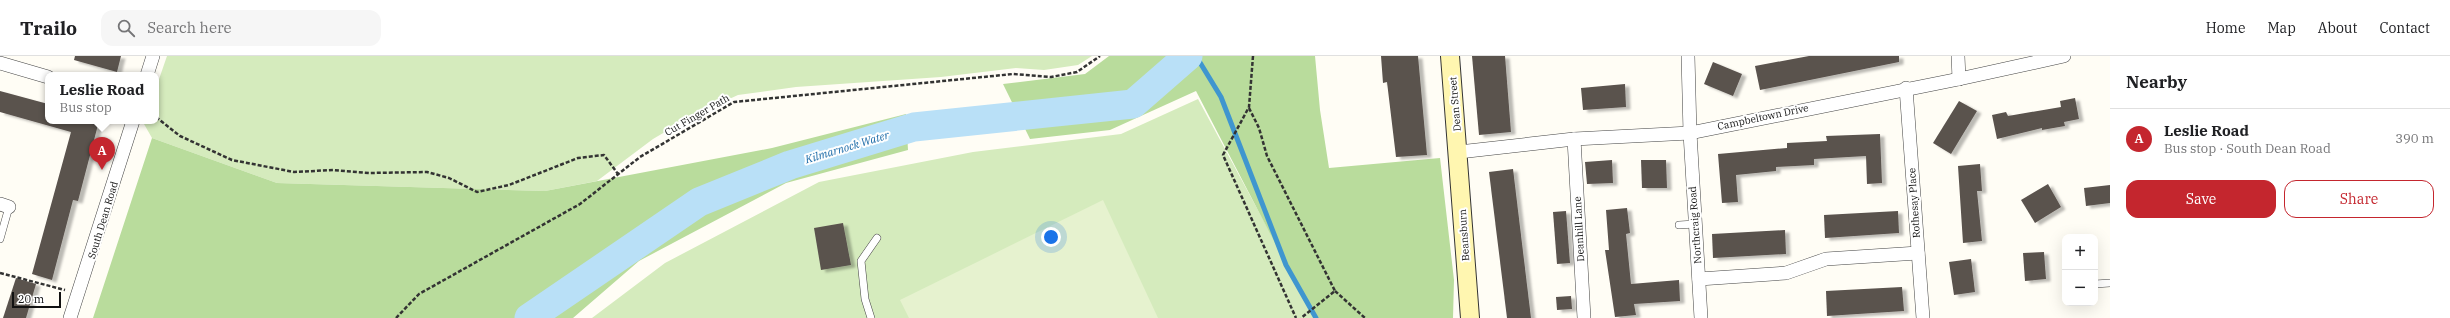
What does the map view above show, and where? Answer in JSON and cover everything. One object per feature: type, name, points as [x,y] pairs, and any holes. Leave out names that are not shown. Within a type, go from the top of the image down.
[{"type":"main road","name":"Dean Street","points":[[1450,56],[1459,152]]},
{"type":"main road","name":"Beansburn","points":[[1459,152],[1470,318]]},
{"type":"street","points":[[148,72],[153,56]]},
{"type":"street","name":"Northcraig Road","points":[[1688,56],[1690,132],[1701,318]]},
{"type":"street","points":[[1958,56],[1960,79]]},
{"type":"street","name":"Campbeltown Drive","points":[[1459,152],[1574,140],[1690,132],[1906,88],[1960,79],[2064,56]]},
{"type":"street","points":[[0,63],[45,76]]},
{"type":"street","name":"Rothesay Place","points":[[1906,88],[1923,318]]},
{"type":"street","name":"South Dean Road","points":[[70,318],[80,294],[132,124]]},
{"type":"street","name":"Deanhill Lane","points":[[1574,140],[1584,318]]},
{"type":"street","points":[[1699,279],[1786,273],[1826,260],[1918,253]]},
{"type":"lane","points":[[0,239],[5,205]]},
{"type":"lane","points":[[1679,225],[1695,224]]},
{"type":"lane","points":[[871,318],[865,299],[861,261],[877,238]]},
{"type":"lane","points":[[2098,284],[2110,283]]},
{"type":"path","name":"Cut Finger Path","points":[[396,318],[419,294],[580,204],[640,157],[734,102],[1013,74],[1051,77],[1077,72],[1100,56]]},
{"type":"path","points":[[1253,56],[1248,107],[1223,155],[1296,318]]},
{"type":"path","points":[[1248,107],[1259,128],[1267,156],[1335,292],[1365,318]]},
{"type":"path","points":[[159,119],[180,136],[232,160],[294,172],[333,170],[369,173],[427,172],[449,178],[477,192],[509,184],[578,158],[604,155],[618,174]]},
{"type":"path","points":[[0,273],[80,294]]},
{"type":"path","points":[[1301,317],[1335,292]]},
{"type":"green space","points":[[167,56],[1092,56],[1078,65],[1044,70],[1016,68],[941,77],[796,87],[738,95],[692,116],[653,139],[597,181],[545,191],[277,183],[152,138],[144,124],[159,124],[159,79]]},
{"type":"green space","points":[[1109,56],[1315,56],[1320,110],[1329,168],[1440,158],[1454,280],[1453,318],[1314,318],[1196,91],[1110,130],[1030,139],[1003,84],[1085,74]]},
{"type":"green space","points":[[1198,99],[1316,318],[592,318],[665,263],[819,182],[973,152],[1121,134]]},
{"type":"green space","points":[[906,114],[908,150],[786,183],[639,261],[573,318],[93,318],[152,138],[277,183],[545,191],[772,148]]},
{"type":"green space","points":[[1103,200],[1158,318],[909,318],[900,300]]},
{"type":"building","points":[[75,56],[121,56],[117,72],[74,60]]},
{"type":"building","points":[[1381,56],[1418,56],[1427,155],[1396,157],[1387,82],[1383,83]]},
{"type":"building","points":[[1472,56],[1505,56],[1511,132],[1479,135]]},
{"type":"building","points":[[1809,56],[1899,56],[1899,62],[1760,90],[1755,66]]},
{"type":"building","points":[[1713,62],[1742,74],[1733,96],[1704,84]]},
{"type":"building","points":[[1625,84],[1626,107],[1583,110],[1581,88]]},
{"type":"building","points":[[0,91],[45,103],[45,124],[98,124],[78,201],[73,200],[52,280],[32,274],[71,132],[0,112]]},
{"type":"building","points":[[2075,98],[2079,119],[2064,122],[2065,126],[2042,130],[2042,128],[1997,139],[1992,115],[2006,112],[2008,116],[2061,107],[2060,101]]},
{"type":"building","points":[[1959,101],[1977,111],[1951,154],[1933,143]]},
{"type":"building","points":[[1880,134],[1882,183],[1867,184],[1866,156],[1814,159],[1814,165],[1776,167],[1776,171],[1736,175],[1738,202],[1722,203],[1718,154],[1787,148],[1787,143],[1827,141],[1826,136]]},
{"type":"building","points":[[1612,160],[1613,183],[1587,184],[1585,162]]},
{"type":"building","points":[[1641,160],[1666,160],[1667,188],[1642,188]]},
{"type":"building","points":[[1980,164],[1982,191],[1977,191],[1982,241],[1963,243],[1958,166]]},
{"type":"building","points":[[1513,169],[1531,318],[1507,318],[1489,172]]},
{"type":"building","points":[[2048,184],[2061,207],[2035,223],[2021,200]]},
{"type":"building","points":[[2110,185],[2110,203],[2086,206],[2084,188]]},
{"type":"building","points":[[1627,208],[1630,233],[1626,234],[1631,284],[1679,280],[1680,301],[1634,304],[1636,315],[1615,317],[1605,250],[1609,250],[1606,210]]},
{"type":"building","points":[[1566,211],[1570,263],[1557,264],[1553,212]]},
{"type":"building","points":[[1898,211],[1899,233],[1825,238],[1824,215]]},
{"type":"building","points":[[843,223],[851,265],[821,270],[814,228]]},
{"type":"building","points":[[1785,230],[1786,254],[1713,258],[1712,234]]},
{"type":"building","points":[[2044,252],[2046,279],[2025,281],[2023,253]]},
{"type":"building","points":[[1971,259],[1975,292],[1954,295],[1949,262]]},
{"type":"building","points":[[16,278],[36,284],[26,318],[3,318]]},
{"type":"building","points":[[1902,287],[1904,311],[1827,316],[1826,291]]},
{"type":"building","points":[[1571,296],[1572,309],[1557,310],[1556,297]]},
{"type":"waterway","name":"Kilmarnock Water","points":[[529,318],[699,202],[790,165],[914,127],[1133,104],[1188,56]]},
{"type":"waterway","points":[[1196,56],[1221,97],[1286,265],[1316,318]]},
{"type":"place","name":"Leslie Road","points":[[102,170]]}]
